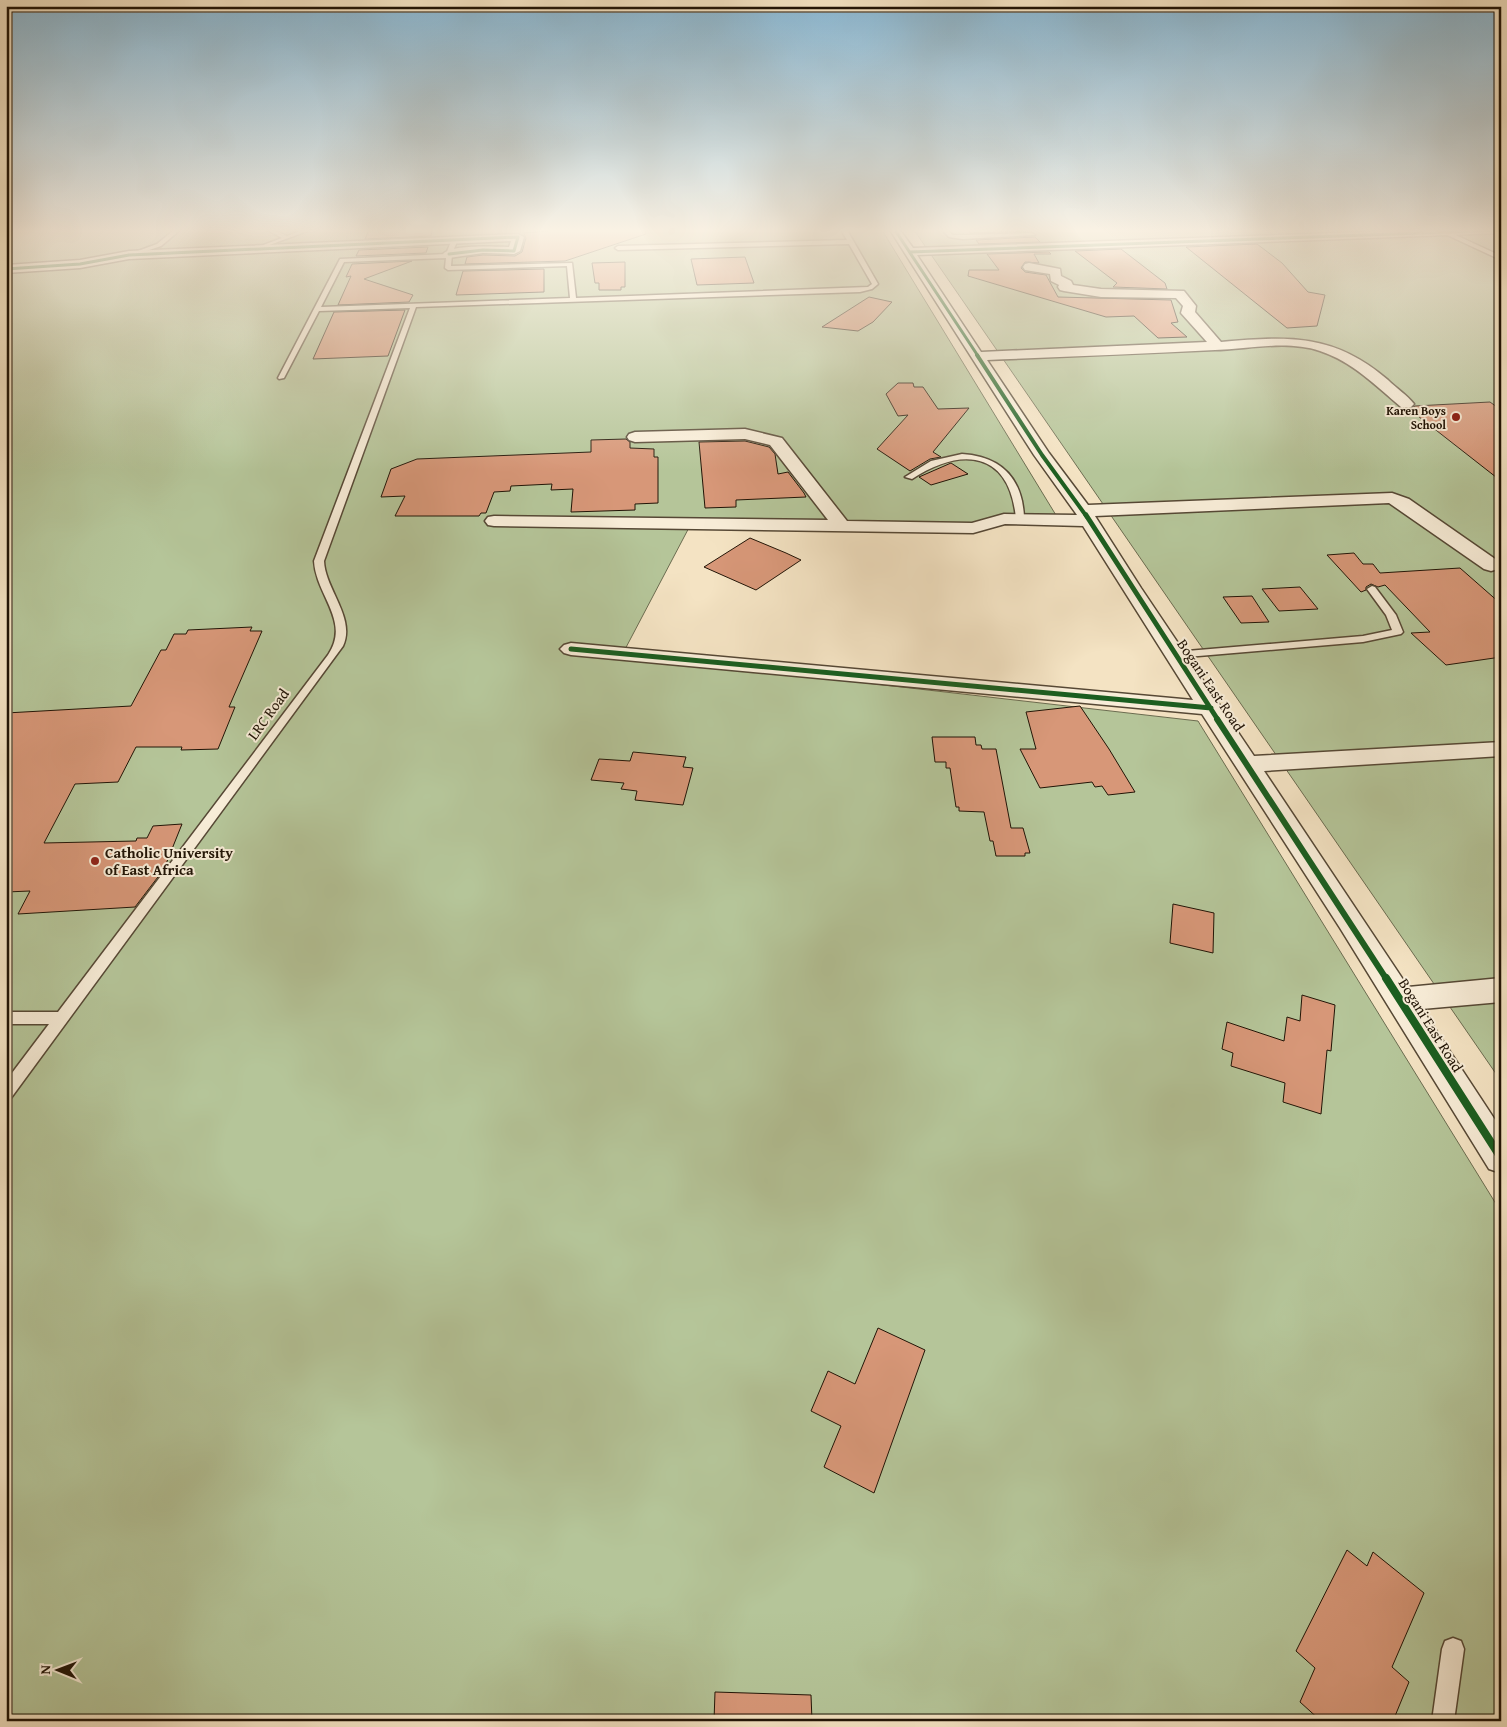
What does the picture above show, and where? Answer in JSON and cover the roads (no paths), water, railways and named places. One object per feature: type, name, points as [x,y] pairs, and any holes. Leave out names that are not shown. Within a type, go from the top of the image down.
[{"type":"street","name":"Bogani East Road","points":[[948,311],[1042,455],[1086,516],[1175,655],[1248,764],[1501,1158]]},
{"type":"street","points":[[1189,311],[1188,313],[1194,317],[1216,346]]},
{"type":"street","points":[[978,356],[1216,346],[1285,341],[1302,342],[1337,352],[1356,362],[1406,404]]},
{"type":"street","points":[[635,437],[745,434],[776,441],[842,527]]},
{"type":"street","points":[[494,521],[973,528],[1000,520],[1392,498],[1403,502],[1491,565]]},
{"type":"street","points":[[571,649],[1211,708]]},
{"type":"street","points":[[1248,764],[1501,748]]},
{"type":"street","points":[[1400,1000],[1501,990]]},
{"type":"lane","points":[[281,378],[317,311]]},
{"type":"lane","name":"LRC Road","points":[[6,1093],[340,642],[342,633],[340,623],[320,575],[319,561],[412,311]]},
{"type":"lane","points":[[909,477],[921,468],[941,459],[958,456],[989,461],[1000,468],[1011,482],[1018,501],[1020,519]]},
{"type":"lane","points":[[1175,655],[1363,639],[1398,632],[1391,615],[1372,589]]},
{"type":"lane","points":[[6,1018],[62,1018]]},
{"type":"lane","points":[[1444,1721],[1452,1649]]},
{"type":"place","name":"Karen Boys School","points":[[1456,417]]},
{"type":"place","name":"Catholic University of East Africa","points":[[95,861]]}]
